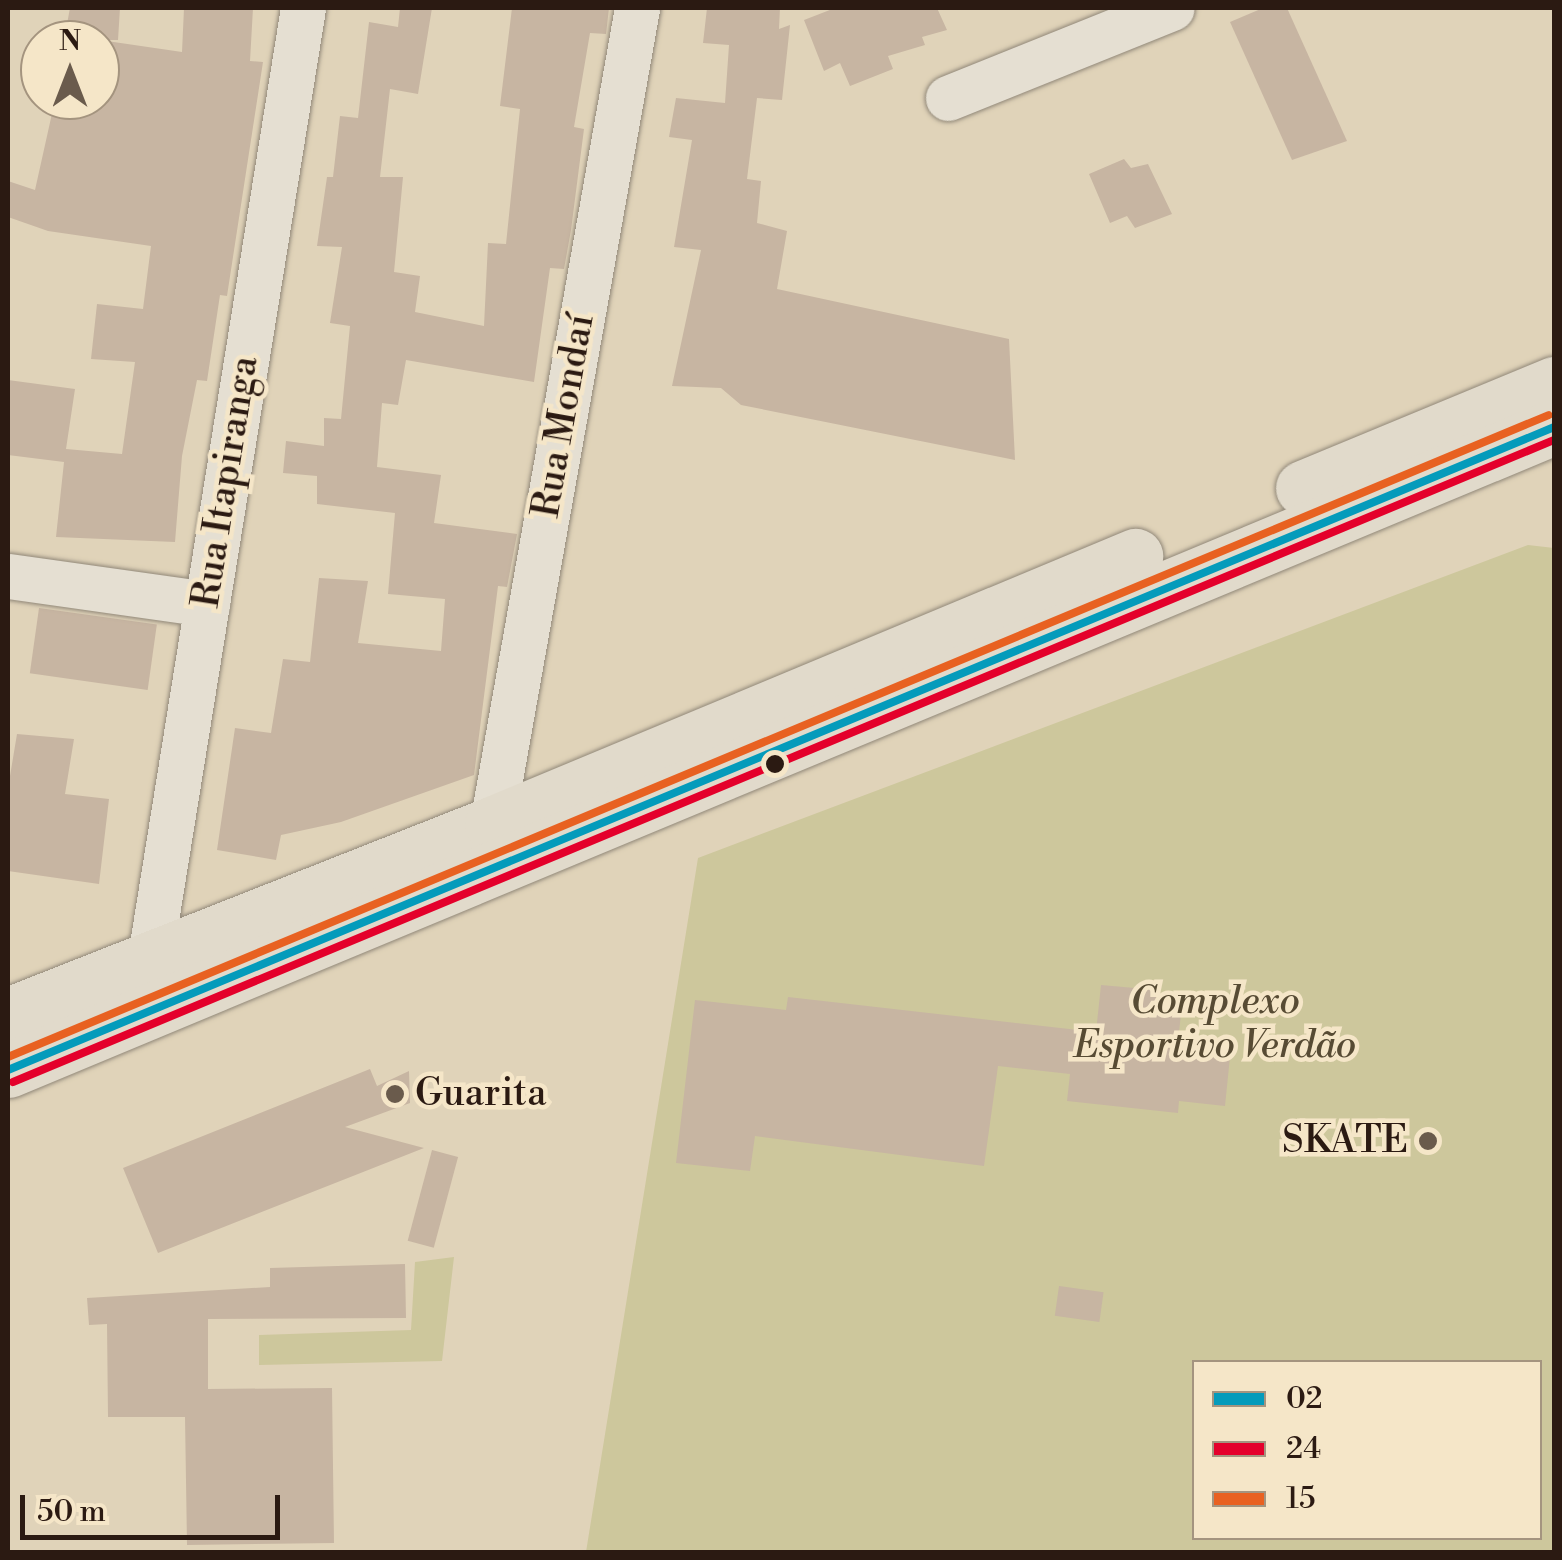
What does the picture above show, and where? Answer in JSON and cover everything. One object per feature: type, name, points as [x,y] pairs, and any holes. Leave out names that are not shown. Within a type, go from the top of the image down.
[{"type":"main road","points":[[8,1015],[492,824],[1554,384]]},
{"type":"main road","points":[[8,1070],[1554,427]]},
{"type":"street","name":"Rua Itapiranga","points":[[150,957],[303,8]]},
{"type":"street","name":"Rua Mondaí","points":[[492,824],[637,8]]},
{"type":"street","points":[[948,98],[1172,8]]},
{"type":"street","points":[[8,576],[206,604]]},
{"type":"green space","name":"Complexo Esportivo Verdão","points":[[1528,545],[1554,548],[1554,1552],[586,1552],[698,858]]},
{"type":"green space","points":[[454,1257],[442,1361],[259,1365],[259,1335],[411,1330],[415,1262]]},
{"type":"building","points":[[70,8],[120,8],[119,20],[68,20]]},
{"type":"building","points":[[184,8],[253,8],[250,61],[263,62],[227,296],[220,295],[207,381],[197,380],[182,456],[175,542],[56,537],[64,462],[8,455],[8,380],[75,389],[66,449],[122,454],[135,362],[91,359],[97,304],[143,309],[151,246],[48,231],[8,217],[8,181],[35,190],[51,120],[120,120],[120,43],[182,52]]},
{"type":"building","points":[[400,8],[432,8],[418,94],[390,89],[380,177],[403,177],[394,272],[420,276],[415,312],[484,326],[488,243],[506,244],[520,109],[500,106],[512,8],[609,8],[606,34],[590,33],[574,127],[584,129],[571,230],[564,269],[550,268],[534,382],[406,360],[398,405],[382,403],[377,467],[441,475],[434,523],[517,534],[507,587],[498,586],[474,775],[341,822],[281,835],[276,860],[217,850],[235,728],[271,733],[283,659],[310,662],[319,578],[368,581],[358,643],[441,651],[445,599],[388,594],[395,513],[317,504],[317,476],[283,473],[286,441],[324,446],[324,418],[341,419],[350,326],[330,323],[342,247],[317,246],[327,177],[333,177],[340,116],[358,118],[369,22],[398,27]]},
{"type":"building","points":[[707,8],[780,8],[779,29],[790,25],[782,100],[757,98],[747,179],[761,181],[757,223],[787,231],[777,289],[1009,339],[1015,460],[741,405],[721,388],[672,386],[701,250],[674,247],[692,140],[669,137],[676,98],[725,103],[729,45],[703,43]]},
{"type":"building","points":[[835,8],[937,8],[947,30],[922,37],[925,45],[888,56],[893,69],[850,86],[840,63],[824,71],[804,20]]},
{"type":"building","points":[[1263,8],[1287,8],[1347,141],[1292,160],[1230,22]]},
{"type":"building","points":[[1124,159],[1131,168],[1148,164],[1172,214],[1135,228],[1127,216],[1110,223],[1089,174]]},
{"type":"building","points":[[39,608],[157,625],[148,690],[30,673]]},
{"type":"building","points":[[17,734],[74,739],[65,794],[109,799],[99,884],[8,871],[8,788]]},
{"type":"building","points":[[1101,985],[1157,990],[1156,1003],[1182,1005],[1178,1041],[1231,1047],[1225,1106],[1179,1101],[1178,1113],[1067,1101],[1070,1074],[998,1066],[984,1166],[755,1136],[750,1171],[676,1163],[695,1000],[786,1010],[788,997],[1096,1032]]},
{"type":"building","points":[[370,1069],[377,1086],[409,1071],[410,1103],[345,1127],[424,1148],[158,1253],[123,1168]]},
{"type":"building","points":[[432,1150],[458,1157],[434,1248],[408,1241]]},
{"type":"building","points":[[405,1264],[406,1318],[208,1319],[208,1389],[332,1388],[334,1543],[187,1545],[185,1417],[108,1417],[107,1324],[89,1325],[87,1298],[270,1287],[270,1268]]},
{"type":"building","points":[[1059,1286],[1104,1292],[1099,1322],[1055,1316]]},
{"type":"transit line","name":"15","points":[[8,1057],[1549,415]]},
{"type":"transit line","name":"02","points":[[8,1070],[1554,427]]},
{"type":"transit line","name":"24","points":[[13,1082],[1554,440]]},
{"type":"place","name":"Guarita","points":[[395,1094]]},
{"type":"place","name":"SKATE","points":[[1428,1141]]}]
